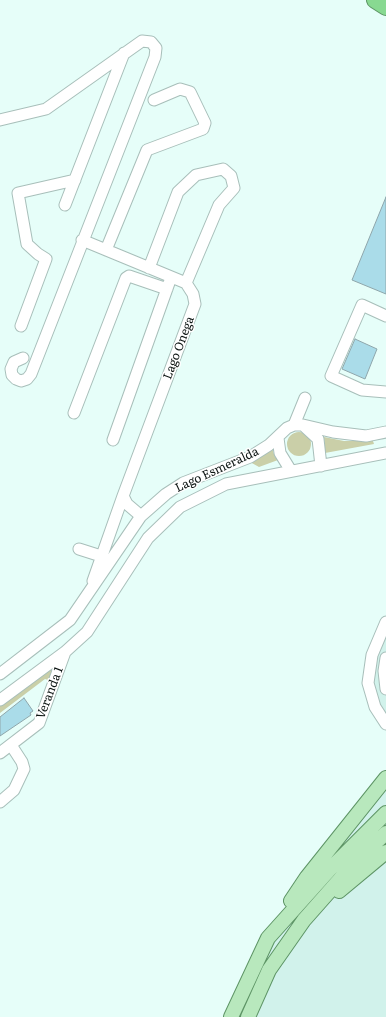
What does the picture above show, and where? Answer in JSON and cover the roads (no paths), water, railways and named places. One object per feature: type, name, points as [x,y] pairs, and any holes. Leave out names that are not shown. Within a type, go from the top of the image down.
[{"type":"highway","points":[[375,0],[386,7]]},
{"type":"main road","points":[[231,1017],[268,938],[307,877],[386,778]]},
{"type":"main road","points":[[268,938],[324,875],[386,813]]},
{"type":"main road","points":[[248,1017],[269,970],[282,949],[304,920],[333,887],[386,833]]},
{"type":"main road","points":[[282,949],[342,888],[386,852]]},
{"type":"street","points":[[0,120],[46,109],[142,41],[151,42],[156,48],[155,57],[82,240],[31,374],[27,379],[21,381],[12,375],[11,369],[14,362],[23,358]]},
{"type":"street","points":[[65,205],[124,53]]},
{"type":"street","points":[[106,250],[147,150],[203,129],[206,124],[190,92],[180,89],[154,100]]},
{"type":"street","points":[[82,240],[149,268],[186,283],[219,206],[234,188],[231,176],[223,168],[196,175],[178,192],[149,268]]},
{"type":"street","points":[[21,326],[46,259],[27,244],[18,193],[75,180]]},
{"type":"street","points":[[74,413],[126,278],[129,276],[167,289]]},
{"type":"street","points":[[113,440],[171,277]]},
{"type":"street","name":"Lago Onega","points":[[86,598],[122,496],[194,311],[195,304],[193,294],[186,283]]},
{"type":"street","points":[[386,316],[362,305],[331,376],[362,390],[386,392]]},
{"type":"street","points":[[305,398],[298,425],[321,435],[366,436],[386,432]]},
{"type":"street","name":"Lago Esmeralda","points":[[0,674],[62,629],[86,598],[142,516],[166,494],[183,483],[250,457],[278,438],[288,428],[298,425]]},
{"type":"street","points":[[321,435],[321,466]]},
{"type":"street","points":[[278,438],[280,453],[291,472]]},
{"type":"street","name":"Lago Esmeralda","points":[[0,700],[65,652],[91,627],[148,538],[180,507],[226,484],[386,453]]},
{"type":"street","points":[[122,496],[127,504],[142,516]]},
{"type":"street","points":[[79,549],[101,556]]},
{"type":"street","points":[[385,724],[375,708],[370,695],[368,673],[372,654],[386,622]]},
{"type":"street","name":"Veranda 1","points":[[0,753],[39,723],[65,652]]},
{"type":"street","points":[[386,658],[384,671],[386,689]]},
{"type":"street","points":[[0,802],[14,790],[24,769],[22,762],[11,745]]}]
